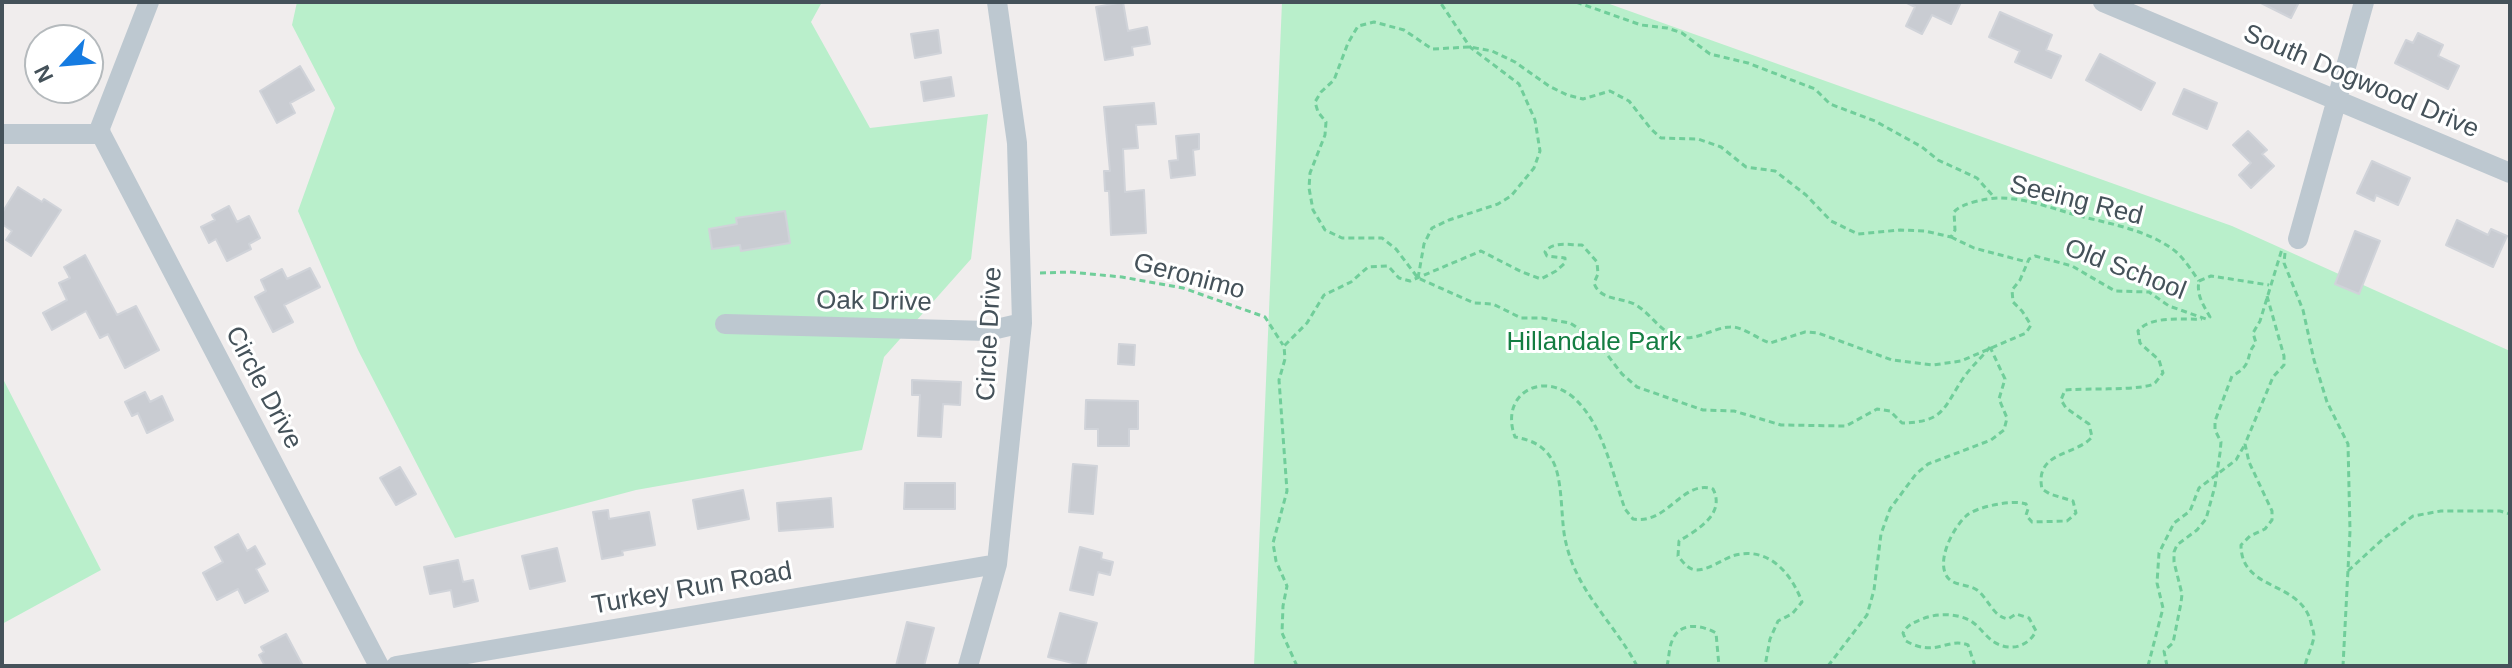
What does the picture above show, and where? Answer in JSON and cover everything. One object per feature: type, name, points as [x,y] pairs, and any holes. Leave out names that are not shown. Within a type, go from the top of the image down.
[{"type":"street","points":[[2,134],[101,134],[100,128],[149,2]]},
{"type":"street","name":"Circle Drive","points":[[968,666],[997,564],[1022,323],[1017,143],[997,2]]},
{"type":"street","name":"South Dogwood Drive","points":[[2103,2],[2510,173]]},
{"type":"street","points":[[2290,242],[2337,101],[2364,2]]},
{"type":"street","name":"Circle Drive","points":[[101,134],[379,666]]},
{"type":"street","name":"Oak Drive","points":[[725,324],[988,331],[1022,323]]},
{"type":"street","name":"Turkey Run Road","points":[[396,666],[997,564]]},
{"type":"path","points":[[1418,278],[1424,244],[1432,228],[1498,204],[1511,196],[1534,168],[1540,151],[1535,120],[1519,84],[1470,47],[1440,2]]},
{"type":"path","points":[[1576,2],[1641,25],[1682,33],[1710,54],[1748,63],[1815,89],[1830,104],[1875,121],[1922,147],[1938,160],[1977,178],[1995,198]]},
{"type":"path","points":[[1828,666],[1867,615],[1874,590],[1881,534],[1890,509],[1916,474],[1928,464],[1991,440],[2004,430],[2007,418],[1999,399],[2005,379],[1990,347],[1965,375],[1945,409],[1925,422],[1902,423],[1890,411],[1877,409],[1846,426],[1781,425],[1734,411],[1703,410],[1637,387],[1622,374],[1596,340],[1570,323],[1521,318],[1493,304],[1474,303],[1418,278],[1396,249],[1382,238],[1342,238],[1325,230],[1313,210],[1310,173],[1325,135],[1326,122],[1315,102],[1334,80],[1358,26],[1374,22],[1404,30],[1432,49],[1470,47],[1492,51],[1567,95],[1583,99],[1610,91],[1629,101],[1661,138],[1698,139],[1721,147],[1746,167],[1775,171],[1806,195],[1831,221],[1858,234],[1925,231],[2027,262]]},
{"type":"path","name":"Seeing Red","points":[[1951,237],[1955,230],[1956,209],[1962,205],[1995,198],[2048,207],[2130,230],[2170,247],[2199,281]]},
{"type":"path","points":[[2167,666],[2164,651],[2173,643],[2182,594],[2174,552],[2206,519],[2221,442],[2215,430],[2216,417],[2221,411],[2232,376],[2249,362],[2251,348],[2256,343],[2253,333],[2290,242]]},
{"type":"path","points":[[2290,242],[2284,263],[2303,310],[2327,402],[2348,444],[2350,531],[2343,666]]},
{"type":"path","name":"Old School","points":[[1418,278],[1481,251],[1541,279],[1565,263],[1565,258],[1561,256],[1547,256],[1546,249],[1556,244],[1582,245],[1597,262],[1598,274],[1594,283],[1601,293],[1636,305],[1663,330],[1677,337],[1693,339],[1707,332],[1733,327],[1770,343],[1805,332],[1818,333],[1892,360],[1933,365],[1961,361],[2026,333],[2031,325],[2013,302],[2012,290],[2027,262],[2035,256],[2072,266],[2115,291],[2149,292],[2169,306],[2206,319],[2210,317],[2200,299],[2197,289],[2199,281],[2211,276],[2270,285]]},
{"type":"path","points":[[1297,666],[1282,633],[1287,586],[1276,561],[1273,543],[1287,491],[1279,380],[1285,359],[1284,346],[1307,323],[1324,295],[1351,282],[1368,267],[1388,266],[1399,278],[1410,281],[1418,278]]},
{"type":"path","name":"Geronimo","points":[[1020,274],[1070,272],[1183,288],[1265,317],[1284,346]]},
{"type":"path","points":[[2148,666],[2163,608],[2157,583],[2159,553],[2174,523],[2190,511],[2199,488],[2236,460],[2273,377],[2284,365],[2267,296]]},
{"type":"path","points":[[1975,666],[1968,645],[1960,642],[1930,650],[1915,646],[1906,641],[1903,633],[1907,625],[1933,615],[1948,614],[1969,620],[1993,642],[2007,647],[2019,647],[2032,639],[2036,631],[2029,618],[2016,614],[2008,619],[1999,617],[1979,592],[1949,579],[1945,572],[1945,557],[1951,534],[1968,513],[2019,501],[2026,504],[2026,515],[2032,522],[2067,521],[2076,513],[2073,501],[2042,489],[2040,480],[2044,467],[2053,458],[2086,444],[2092,437],[2089,424],[2066,408],[2061,400],[2065,390],[2085,387],[2146,388],[2156,383],[2163,373],[2159,360],[2140,343],[2138,331],[2142,326],[2164,320],[2206,319]]},
{"type":"path","points":[[1637,666],[1625,642],[1603,616],[1580,579],[1566,544],[1553,460],[1534,441],[1515,437],[1509,422],[1514,401],[1524,392],[1541,386],[1556,388],[1572,396],[1586,411],[1597,430],[1625,509],[1633,519],[1643,521],[1657,517],[1695,488],[1703,486],[1713,489],[1717,506],[1712,515],[1701,528],[1679,541],[1678,556],[1686,566],[1698,570],[1735,555],[1753,552],[1776,562],[1786,571],[1796,584],[1802,602],[1792,614],[1778,621],[1770,639],[1765,666]]},
{"type":"path","points":[[2245,444],[2249,462],[2272,511],[2272,520],[2265,529],[2250,536],[2241,545],[2241,559],[2249,572],[2298,600],[2309,617],[2314,636],[2305,666]]},
{"type":"path","points":[[2348,571],[2413,516],[2441,511],[2500,511],[2510,514]]},
{"type":"path","points":[[1667,666],[1673,637],[1685,627],[1704,626],[1716,633],[1719,666]]},
{"type":"green space","points":[[297,2],[822,2],[811,22],[870,128],[988,114],[971,259],[884,357],[862,450],[636,490],[455,538],[358,350],[298,211],[335,108],[292,25]]},
{"type":"green space","name":"Hillandale Park","points":[[1282,2],[1604,2],[2232,226],[2510,351],[2510,666],[1254,666]]},
{"type":"green space","points":[[2,377],[101,570],[2,624]]},
{"type":"building","points":[[1123,2],[1128,31],[1147,27],[1150,44],[1132,47],[1133,55],[1105,60],[1096,7]]},
{"type":"building","points":[[1905,2],[1961,2],[1951,24],[1932,15],[1922,34],[1906,26],[1915,7]]},
{"type":"building","points":[[2259,2],[2299,2],[2291,18]]},
{"type":"building","points":[[2000,12],[2052,35],[2046,50],[2061,56],[2051,78],[2015,62],[2020,51],[1989,37]]},
{"type":"building","points":[[938,30],[941,53],[915,58],[911,34]]},
{"type":"building","points":[[2418,33],[2443,45],[2438,56],[2459,66],[2448,89],[2395,63],[2406,40],[2413,43]]},
{"type":"building","points":[[2100,54],[2155,83],[2141,110],[2086,80]]},
{"type":"building","points":[[300,66],[314,90],[290,103],[295,113],[277,123],[260,91]]},
{"type":"building","points":[[951,77],[954,96],[924,101],[921,82]]},
{"type":"building","points":[[2184,89],[2217,103],[2207,129],[2173,114]]},
{"type":"building","points":[[1154,103],[1156,124],[1136,125],[1138,148],[1123,149],[1125,192],[1144,190],[1146,233],[1111,235],[1109,191],[1105,191],[1104,171],[1110,171],[1104,107]]},
{"type":"building","points":[[2248,131],[2267,150],[2262,154],[2274,166],[2251,188],[2239,175],[2251,163],[2233,145]]},
{"type":"building","points":[[1199,134],[1199,149],[1193,150],[1195,175],[1171,178],[1169,161],[1178,160],[1176,136]]},
{"type":"building","points":[[2372,161],[2410,178],[2398,205],[2376,195],[2374,201],[2357,193]]},
{"type":"building","points":[[18,187],[61,210],[31,256],[6,240],[12,231],[2,224],[2,213]]},
{"type":"building","points":[[229,206],[237,222],[249,216],[260,238],[249,244],[251,249],[227,261],[216,239],[209,243],[201,227],[215,220],[212,215]]},
{"type":"building","points":[[785,211],[790,243],[741,251],[740,245],[712,249],[709,229],[737,224],[736,218]]},
{"type":"building","points":[[2457,220],[2488,235],[2491,229],[2507,236],[2493,267],[2446,245]]},
{"type":"building","points":[[2355,231],[2380,241],[2359,294],[2335,284]]},
{"type":"building","points":[[85,255],[117,315],[136,306],[159,350],[125,368],[108,334],[100,338],[86,311],[52,330],[43,313],[67,300],[59,283],[70,278],[64,267]]},
{"type":"building","points":[[310,268],[320,287],[284,305],[293,322],[273,332],[255,297],[266,291],[261,280],[282,269],[287,279]]},
{"type":"building","points":[[1119,344],[1135,345],[1134,365],[1118,364]]},
{"type":"building","points":[[912,380],[961,382],[960,405],[943,404],[941,437],[918,436],[920,395],[912,395]]},
{"type":"building","points":[[145,392],[150,402],[162,396],[173,420],[147,433],[138,413],[132,416],[125,402]]},
{"type":"building","points":[[1086,400],[1138,401],[1138,429],[1129,429],[1129,446],[1098,446],[1098,429],[1085,429]]},
{"type":"building","points":[[1073,464],[1097,466],[1093,514],[1069,512]]},
{"type":"building","points":[[400,467],[416,494],[396,505],[380,478]]},
{"type":"building","points":[[905,483],[955,483],[955,509],[904,509]]},
{"type":"building","points":[[743,490],[749,519],[698,529],[693,500]]},
{"type":"building","points":[[831,498],[833,527],[779,531],[777,503]]},
{"type":"building","points":[[608,510],[609,519],[649,512],[655,545],[622,551],[623,555],[602,559],[593,512]]},
{"type":"building","points":[[238,534],[247,551],[255,546],[265,564],[256,569],[268,591],[245,603],[238,589],[217,600],[203,573],[223,562],[215,547]]},
{"type":"building","points":[[1080,547],[1102,553],[1101,559],[1113,562],[1110,575],[1098,572],[1093,595],[1070,590]]},
{"type":"building","points":[[557,548],[565,581],[530,589],[522,556]]},
{"type":"building","points":[[458,560],[463,582],[473,580],[478,601],[454,607],[451,590],[430,594],[424,567]]},
{"type":"building","points":[[1060,613],[1097,623],[1085,666],[1048,657]]},
{"type":"building","points":[[907,622],[934,628],[924,666],[896,666]]},
{"type":"building","points":[[286,634],[303,666],[265,666],[259,655],[264,652],[261,647]]}]
